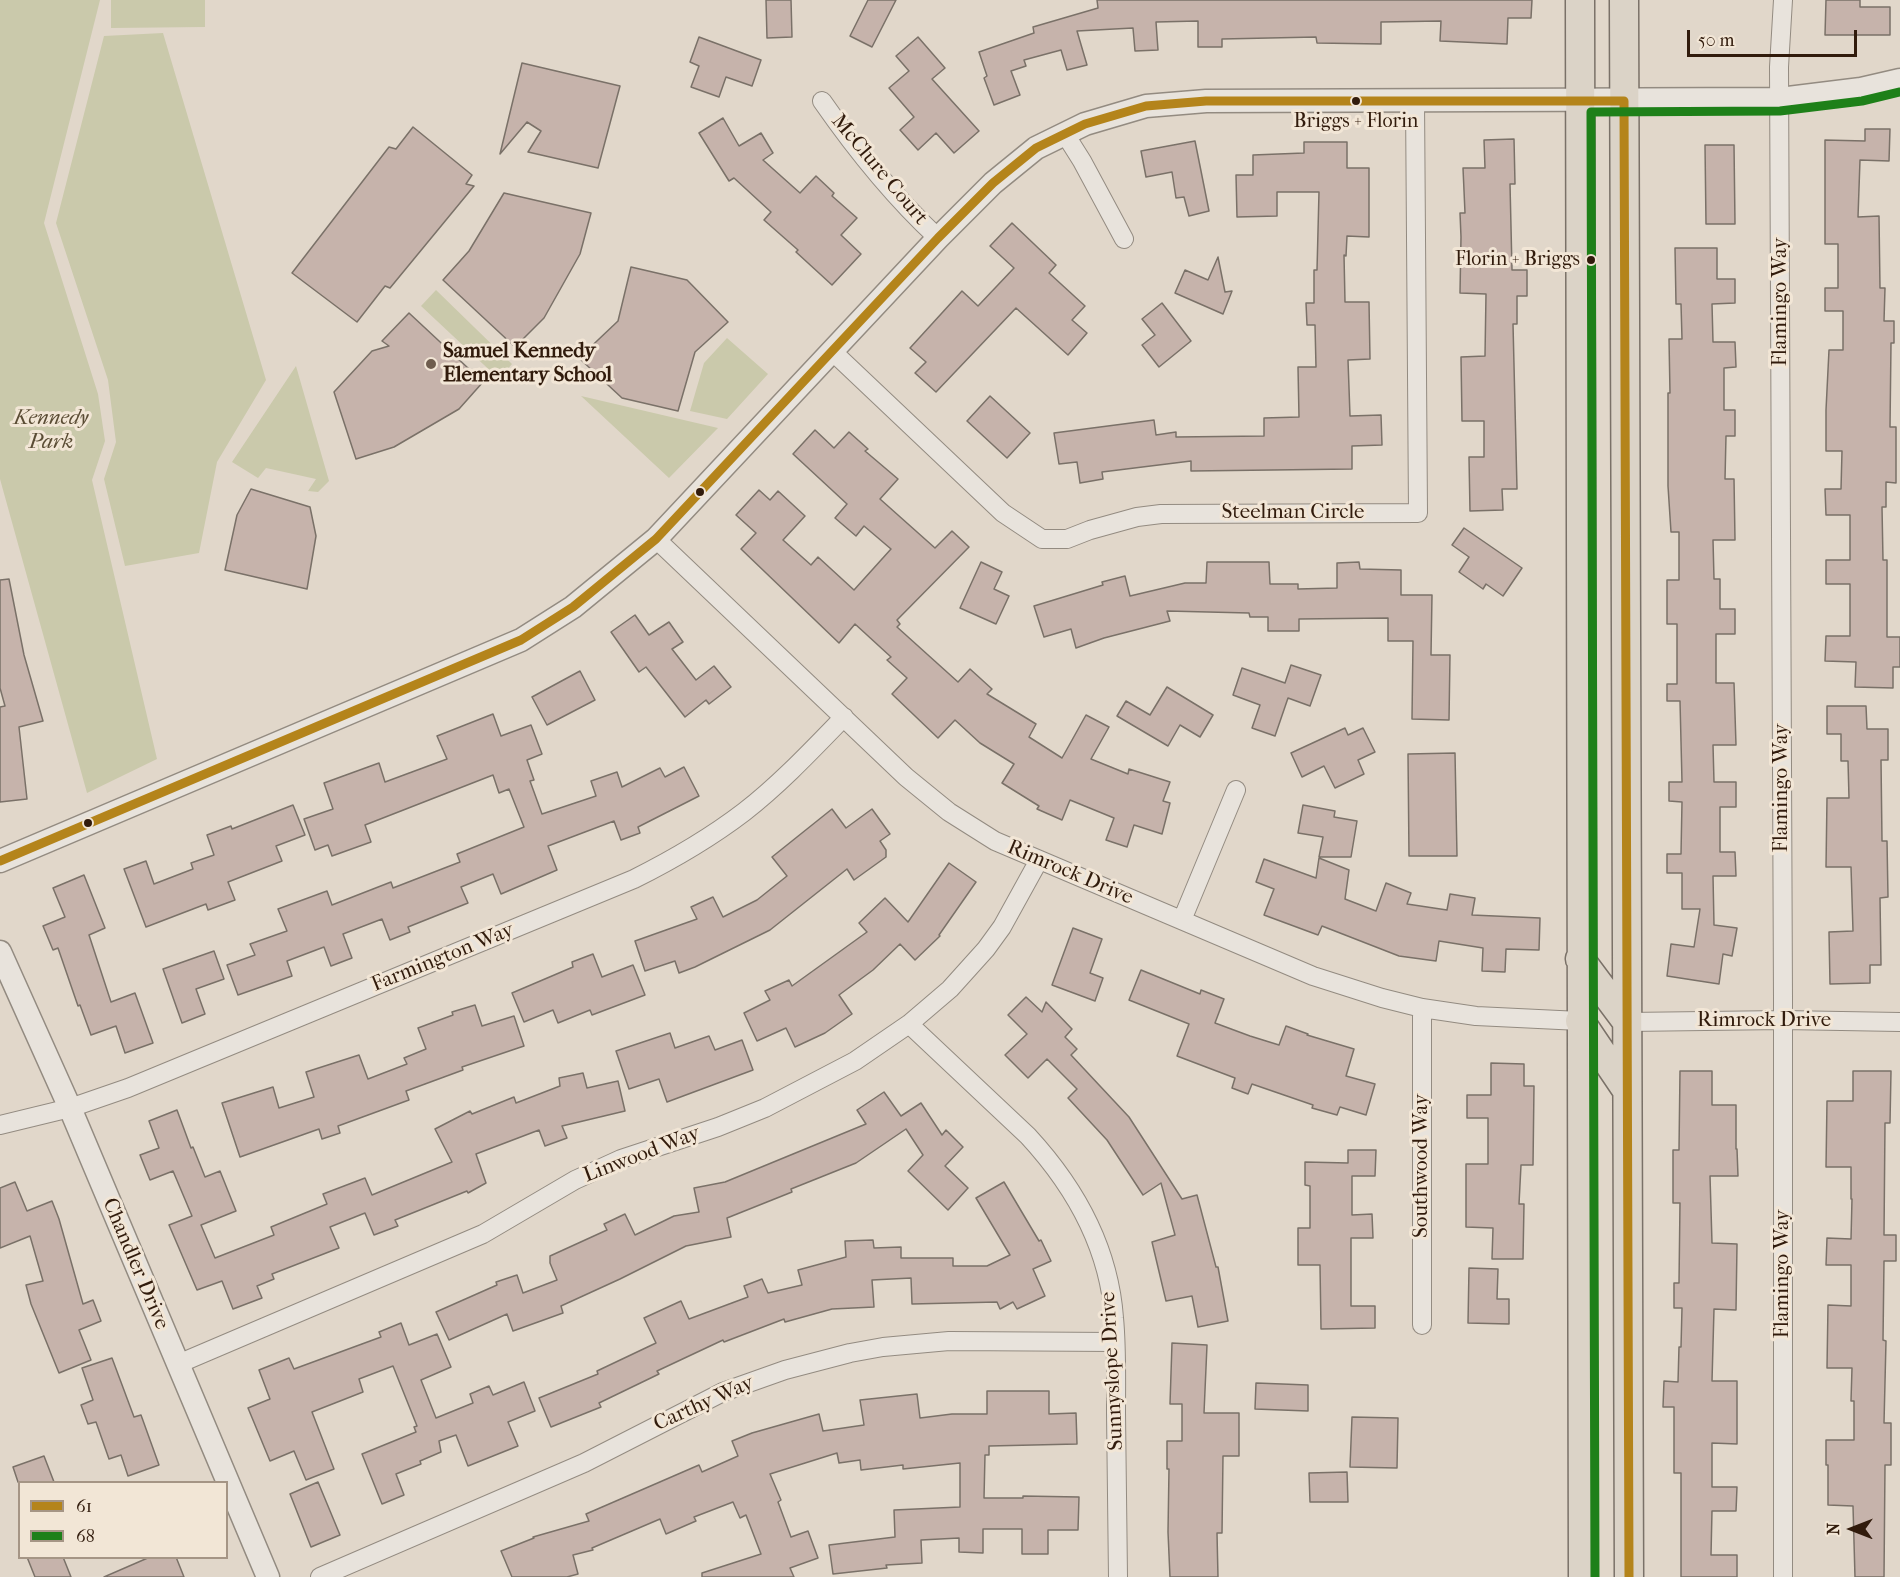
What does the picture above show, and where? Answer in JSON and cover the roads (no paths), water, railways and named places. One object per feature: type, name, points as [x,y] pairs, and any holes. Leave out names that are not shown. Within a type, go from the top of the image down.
[{"type":"main road","points":[[1580,0],[1580,1021],[1583,1577]]},
{"type":"main road","points":[[1624,0],[1629,1577]]},
{"type":"main road","points":[[1580,959],[1627,1022]]},
{"type":"main road","points":[[1580,1021],[1626,1089]]},
{"type":"street","name":"Flamingo Way","points":[[1783,0],[1779,67],[1783,1577]]},
{"type":"street","points":[[0,861],[521,640],[573,607],[656,538],[938,238],[993,183],[1036,148],[1085,124],[1146,106],[1206,101],[1780,99],[1900,80]]},
{"type":"street","name":"Steelman Circle","points":[[832,351],[1003,513],[1042,539],[1067,539],[1127,519],[1161,514],[1418,513],[1415,100]]},
{"type":"street","name":"McClure Court","points":[[822,101],[853,145],[917,219],[938,238]]},
{"type":"street","points":[[1065,134],[1124,239]]},
{"type":"street","name":"Rimrock Drive","points":[[656,538],[906,777],[948,812],[995,840],[1313,975],[1382,998],[1422,1008],[1476,1016],[1580,1021]]},
{"type":"street","name":"Farmington Way","points":[[0,1125],[70,1108],[128,1088],[634,879],[709,836],[744,812],[794,770],[844,717]]},
{"type":"street","points":[[1182,920],[1236,790]]},
{"type":"street","name":"Linwood Way","points":[[178,1364],[483,1234],[575,1180],[621,1159],[718,1127],[765,1108],[855,1061],[909,1024],[950,989],[986,949],[1016,903],[1039,860]]},
{"type":"street","name":"Chandler Drive","points":[[0,952],[70,1108],[227,1481]]},
{"type":"street","name":"Southwood Way","points":[[1422,1008],[1422,1325]]},
{"type":"street","name":"Rimrock Drive","points":[[1627,1022],[1783,1020],[1900,1022]]},
{"type":"street","name":"Sunnyslope Drive","points":[[909,1024],[1046,1155],[1087,1218],[1105,1266],[1114,1316],[1118,1577]]},
{"type":"street","name":"Carthy Way","points":[[320,1577],[584,1463],[723,1392],[785,1370],[861,1351],[948,1341],[1115,1342]]},
{"type":"street","name":"Chandler Drive","points":[[228,1484],[267,1577]]},
{"type":"place","name":"Briggs + Florin","points":[[1356,101]]},
{"type":"place","name":"Florin + Briggs","points":[[1591,260]]},
{"type":"place","name":"Samuel Kennedy Elementary School","points":[[431,364]]},
{"type":"park label","name":"Kennedy Park","points":[[51,431]]}]
